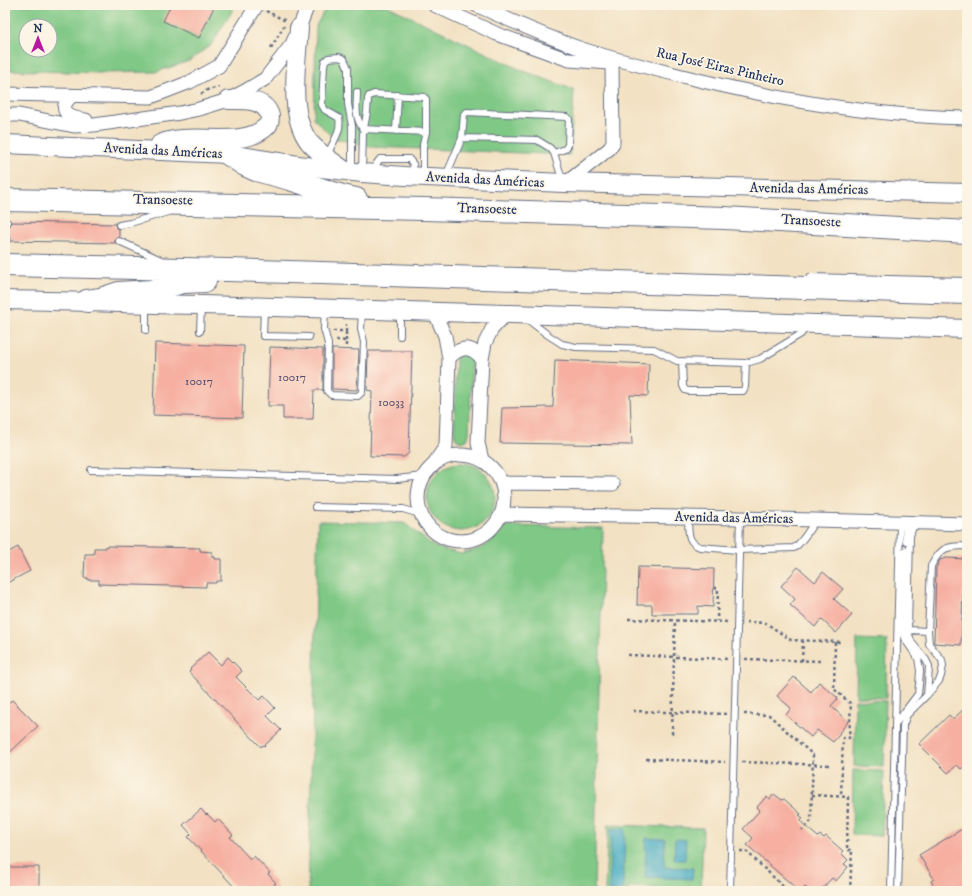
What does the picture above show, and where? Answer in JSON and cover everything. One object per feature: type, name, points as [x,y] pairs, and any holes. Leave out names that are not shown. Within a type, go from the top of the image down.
[{"type":"highway","points":[[228,154],[256,170],[290,179],[342,196],[393,202],[424,209]]},
{"type":"highway","points":[[5,200],[424,209],[725,218],[967,232]]},
{"type":"highway","points":[[5,265],[228,270],[967,293]]},
{"type":"highway","points":[[87,301],[101,299],[119,293],[146,292],[183,282],[211,280],[228,270]]},
{"type":"main road","points":[[300,28],[295,85],[297,109],[305,135],[311,144],[326,157],[359,172]]},
{"type":"main road","points":[[146,150],[164,142],[179,139],[249,137],[261,132],[268,126],[270,118],[267,111],[258,103],[225,93]]},
{"type":"main road","name":"Avenida das Américas","points":[[5,144],[228,154],[298,165],[419,177],[565,183],[967,193]]},
{"type":"main road","points":[[5,300],[434,311],[967,329]]},
{"type":"street","points":[[5,114],[19,115],[74,126],[117,122],[200,109],[225,93],[245,91],[265,79],[292,44],[300,28],[308,5]]},
{"type":"street","points":[[434,5],[497,34],[568,60],[613,61],[613,143],[609,149],[565,183]]},
{"type":"street","name":"Rua José Eiras Pinheiro","points":[[476,5],[613,61],[797,101],[883,113],[967,118]]},
{"type":"street","points":[[5,94],[151,98],[184,85],[219,66],[257,6]]},
{"type":"street","points":[[5,94],[10,98],[12,103],[5,108]]},
{"type":"street","points":[[72,96],[66,100],[65,105],[66,113],[71,117],[79,120],[117,122]]},
{"type":"street","points":[[434,311],[445,336],[449,358],[446,446],[423,476],[417,490],[417,504],[420,514],[430,529],[441,537],[455,541],[469,540],[482,535],[494,526],[501,514],[504,504],[502,483],[494,470],[482,460],[470,455],[458,454],[435,462]]},
{"type":"street","points":[[482,460],[478,443],[482,359],[485,343],[492,329],[514,314]]},
{"type":"street","points":[[449,358],[457,350],[468,349],[477,352],[482,359]]},
{"type":"street","points":[[502,483],[613,484]]},
{"type":"street","name":"Avenida das Américas","points":[[501,514],[967,524]]},
{"type":"lane","points":[[326,157],[337,135],[340,122],[338,118],[325,110],[322,105],[324,65],[328,58],[339,57],[344,59],[348,68],[348,104],[359,172]]},
{"type":"lane","points":[[358,92],[356,114],[363,129]]},
{"type":"lane","points":[[359,172],[363,129],[369,96],[374,94],[424,97],[426,99],[426,132],[419,177]]},
{"type":"lane","points":[[396,131],[398,95]]},
{"type":"lane","points":[[445,178],[462,138],[464,114],[467,112],[567,117],[569,119],[568,144],[565,149],[554,153]]},
{"type":"lane","points":[[363,129],[426,132]]},
{"type":"lane","points":[[462,138],[537,140],[550,148],[554,153],[565,183]]},
{"type":"lane","name":"Transoeste","points":[[146,212],[178,212]]},
{"type":"lane","points":[[119,225],[170,212]]},
{"type":"lane","points":[[119,241],[163,261]]},
{"type":"lane","points":[[147,260],[171,261]]},
{"type":"lane","points":[[800,277],[967,281]]},
{"type":"lane","points":[[146,303],[146,330]]},
{"type":"lane","points":[[200,331],[201,305]]},
{"type":"lane","points":[[264,307],[263,336],[309,337]]},
{"type":"lane","points":[[325,308],[324,329],[328,344],[327,391],[331,395],[358,396],[362,392],[364,342],[361,330],[362,309]]},
{"type":"lane","points":[[400,310],[400,336]]},
{"type":"lane","points":[[514,314],[562,344],[576,347],[654,349],[677,361],[746,363],[760,359],[801,334],[809,324]]},
{"type":"lane","points":[[682,361],[683,386],[685,390],[689,391],[743,391],[745,387],[746,363]]},
{"type":"lane","points":[[91,470],[397,480],[423,476]]},
{"type":"lane","points":[[315,507],[403,509],[420,514]]},
{"type":"lane","points":[[688,518],[689,534],[691,542],[694,545],[700,547],[738,550],[794,548],[801,542],[816,520]]},
{"type":"lane","points":[[730,891],[740,518]]},
{"type":"lane","points":[[907,523],[910,536],[908,630],[912,643],[929,666],[927,695]]},
{"type":"lane","points":[[896,723],[918,694],[920,671],[918,658],[904,638],[902,630],[907,523]]},
{"type":"lane","points":[[891,891],[896,723],[907,523]]},
{"type":"lane","points":[[898,891],[903,725],[907,715],[939,681],[943,666],[942,660],[929,644],[928,631],[931,566],[940,552],[949,546],[967,546]]},
{"type":"lane","points":[[908,630],[928,631]]},
{"type":"path","points":[[257,6],[286,21],[270,51]]},
{"type":"path","points":[[199,96],[207,90],[225,93]]},
{"type":"path","points":[[346,324],[346,350]]},
{"type":"path","points":[[346,331],[334,330],[334,340],[346,341]]},
{"type":"path","points":[[714,588],[718,588],[717,621]]},
{"type":"path","points":[[672,734],[675,620]]},
{"type":"path","points":[[802,661],[803,640]]},
{"type":"path","points":[[835,642],[834,689],[851,704],[849,738],[844,738],[841,796]]},
{"type":"path","points":[[628,655],[821,661]]},
{"type":"path","points":[[633,711],[768,715],[814,755],[811,821],[802,830]]},
{"type":"path","points":[[812,795],[848,797],[847,850],[852,850],[850,891]]},
{"type":"path","points":[[731,850],[746,851],[788,891]]},
{"type":"green space","points":[[5,5],[236,5],[211,45],[189,61],[156,72],[99,73],[5,70]]},
{"type":"green space","points":[[327,5],[386,5],[521,70],[574,90],[570,155],[373,147],[333,138],[314,119],[316,26]]},
{"type":"green space","points":[[459,354],[469,354],[472,359],[469,434],[467,440],[461,442],[456,439],[454,432],[456,359]]},
{"type":"green space","points":[[454,463],[468,463],[480,469],[489,478],[495,490],[493,510],[485,521],[474,529],[468,531],[454,531],[448,529],[437,521],[429,510],[427,504],[427,490],[429,484],[437,473],[448,465]]},
{"type":"green space","points":[[318,521],[404,523],[435,547],[461,554],[482,548],[499,535],[505,527],[603,528],[594,891],[308,891]]},
{"type":"green space","points":[[857,639],[887,640],[886,698],[856,697]]},
{"type":"green space","points":[[855,700],[886,701],[884,767],[854,766]]},
{"type":"green space","points":[[853,770],[884,771],[882,836],[852,835]]},
{"type":"green space","points":[[608,825],[703,828],[701,890],[629,887],[628,891],[605,891]]},
{"type":"water","points":[[611,828],[625,829],[623,891],[609,891]]},
{"type":"water","points":[[646,838],[665,839],[664,867],[693,868],[692,879],[645,877]]},
{"type":"water","points":[[675,839],[686,840],[685,860],[674,860]]},
{"type":"building","points":[[171,5],[215,5],[199,38],[163,21]]},
{"type":"building","points":[[11,222],[115,224],[116,228],[119,229],[119,237],[115,239],[115,243],[11,241],[11,238],[7,236],[7,226],[10,226]]},
{"type":"building","points":[[155,343],[244,346],[242,418],[153,415]]},
{"type":"building","points":[[270,347],[323,349],[323,390],[314,390],[313,419],[283,419],[283,406],[268,406]]},
{"type":"building","points":[[332,349],[359,350],[357,390],[332,389]]},
{"type":"building","points":[[368,351],[412,351],[409,453],[404,457],[370,456],[372,391],[367,390]]},
{"type":"building","points":[[555,360],[649,364],[648,396],[630,395],[632,445],[500,443],[502,408],[553,407]]},
{"type":"building","points":[[106,546],[200,548],[200,551],[212,552],[212,557],[215,557],[215,559],[221,559],[221,581],[216,581],[216,583],[206,583],[206,587],[99,584],[99,580],[88,580],[88,578],[84,578],[85,554],[94,554],[94,548],[106,548]]},
{"type":"building","points":[[18,547],[30,571],[5,584],[5,554]]},
{"type":"building","points":[[946,558],[967,559],[967,587],[963,591],[961,645],[934,643],[936,568],[940,560]]},
{"type":"building","points":[[638,567],[714,569],[713,607],[698,606],[698,614],[652,614],[652,605],[637,605]]},
{"type":"building","points":[[798,567],[815,582],[823,572],[843,589],[834,599],[852,615],[836,633],[821,619],[815,627],[790,605],[795,599],[781,586]]},
{"type":"building","points":[[208,652],[221,665],[228,657],[242,671],[236,677],[259,700],[264,696],[275,708],[267,716],[281,730],[264,746],[263,745],[261,747],[189,672],[191,670],[190,669]]},
{"type":"building","points":[[794,677],[811,692],[819,682],[838,698],[831,706],[848,722],[833,742],[817,730],[811,737],[786,715],[791,708],[777,696]]},
{"type":"building","points":[[12,700],[38,726],[5,757],[5,706]]},
{"type":"building","points":[[967,706],[967,764],[961,769],[957,765],[948,773],[919,744],[949,715],[953,719]]},
{"type":"building","points":[[774,794],[782,800],[784,799],[801,814],[799,815],[803,818],[801,821],[803,824],[818,837],[820,835],[824,838],[826,836],[843,851],[841,853],[848,860],[844,864],[848,867],[836,881],[832,878],[820,891],[810,891],[805,887],[802,891],[799,891],[747,845],[753,838],[743,829],[760,810],[757,807],[767,796],[770,799]]},
{"type":"building","points":[[201,809],[215,822],[218,819],[233,835],[230,837],[250,859],[254,856],[270,873],[268,874],[276,883],[274,884],[280,891],[238,891],[188,837],[191,834],[183,825]]},
{"type":"building","points":[[967,826],[967,891],[937,891],[931,881],[934,879],[919,855]]},
{"type":"building","points":[[5,867],[39,867],[39,891],[5,891]]}]
